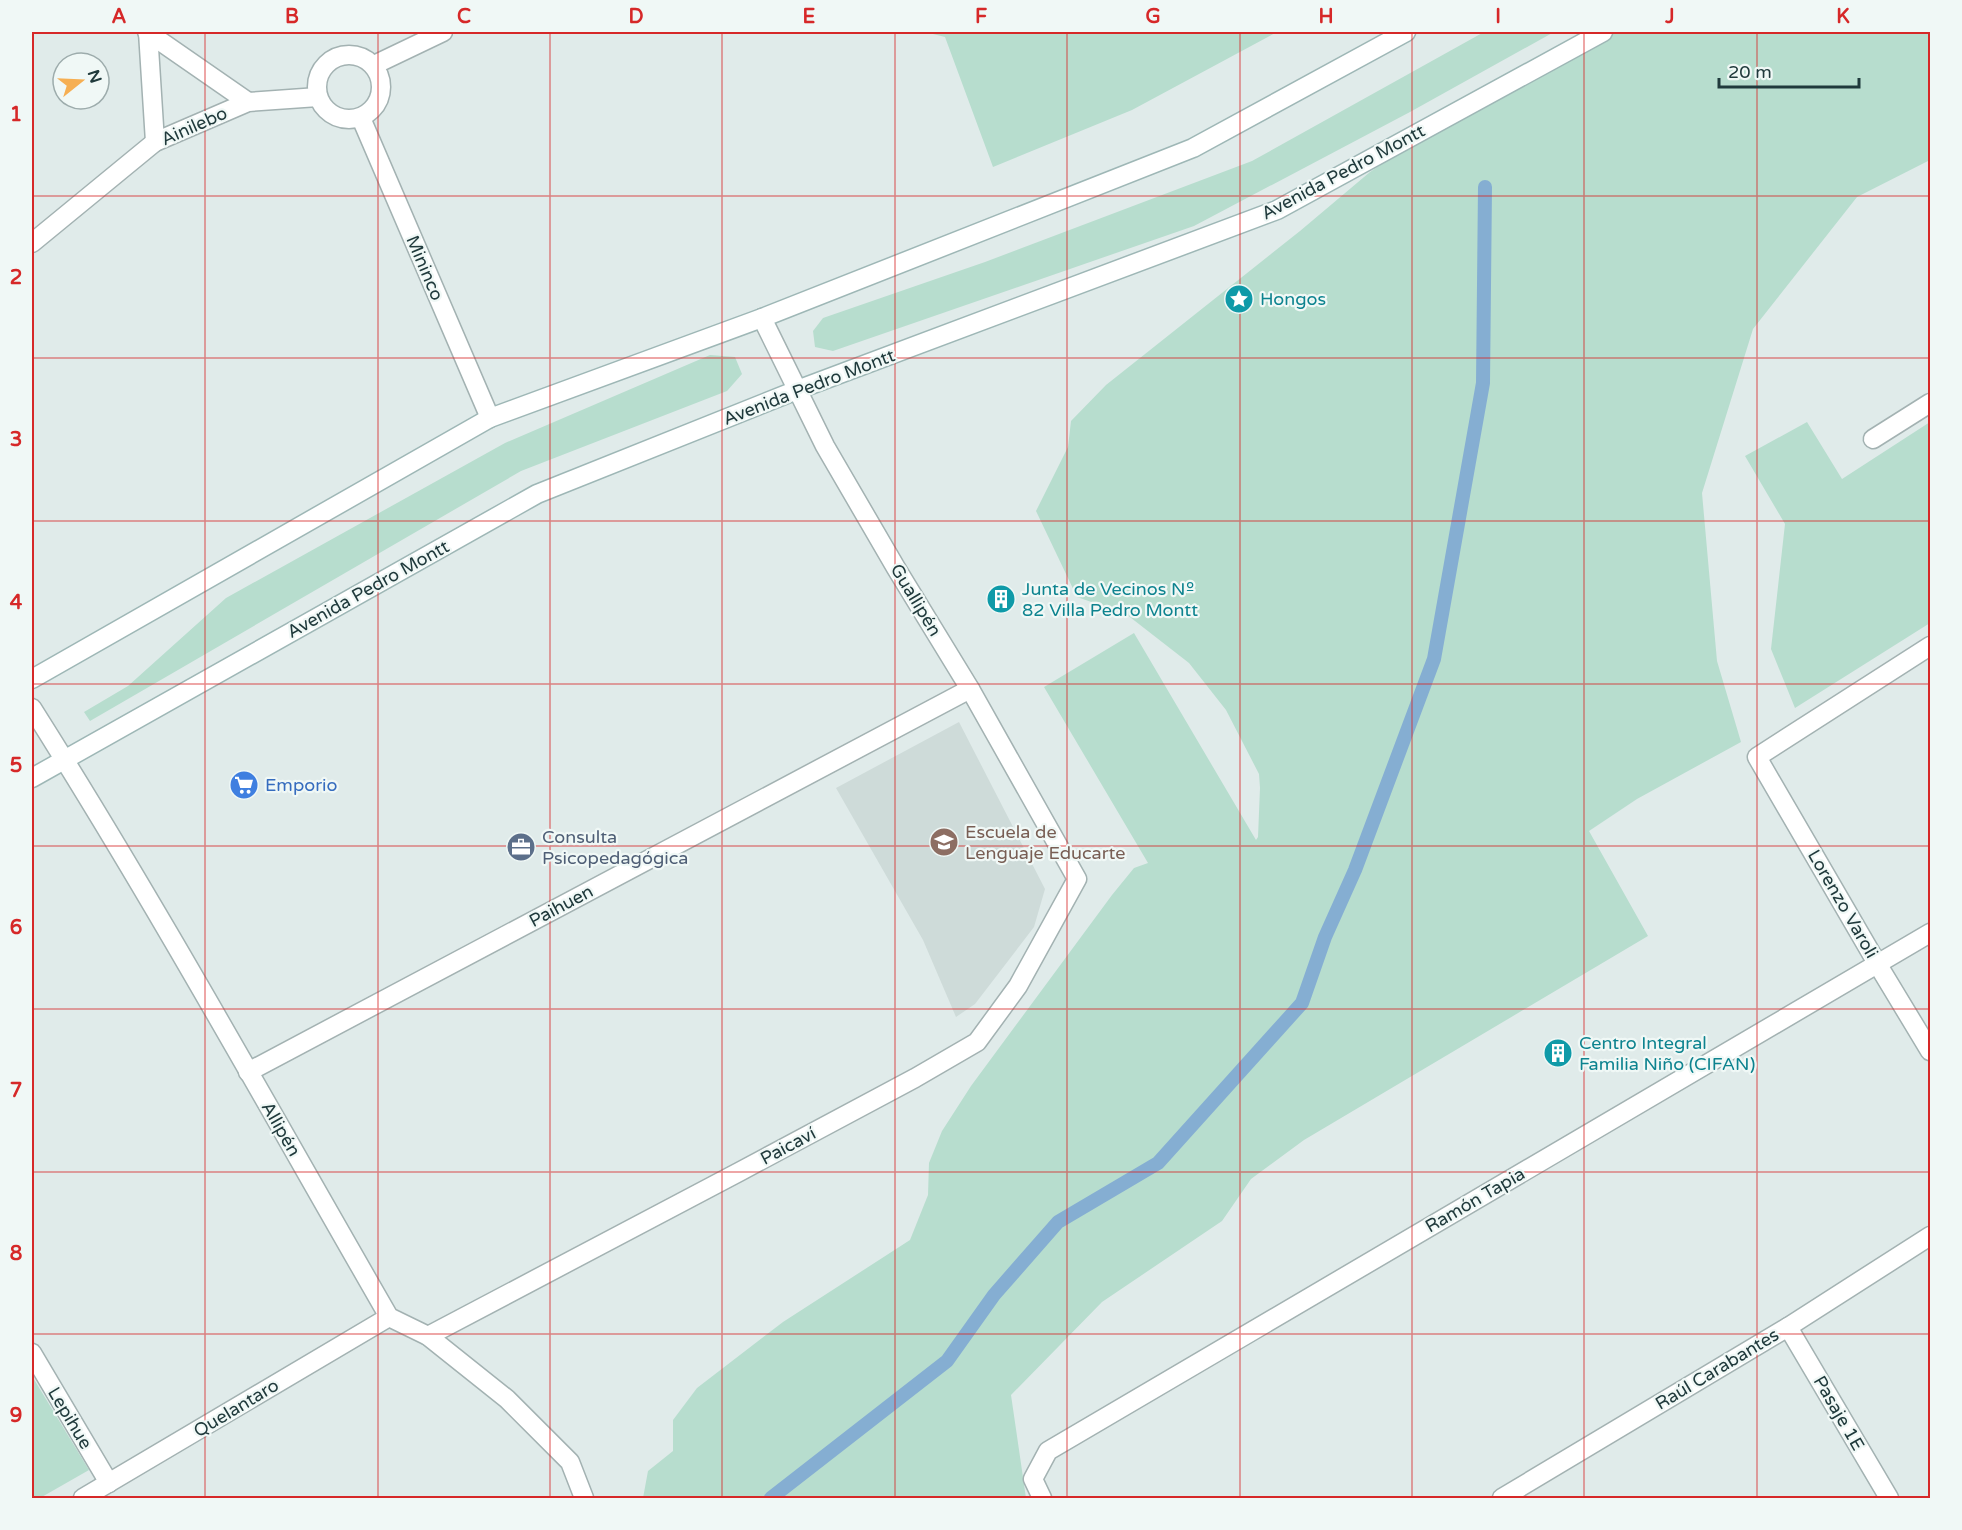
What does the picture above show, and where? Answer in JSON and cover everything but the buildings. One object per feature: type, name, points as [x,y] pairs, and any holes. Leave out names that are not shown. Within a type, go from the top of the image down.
[{"type":"street","points":[[147,32],[248,102]]},
{"type":"street","points":[[147,32],[155,142]]},
{"type":"street","points":[[374,65],[443,32]]},
{"type":"street","points":[[32,679],[490,418],[762,318],[1193,148],[1406,32]]},
{"type":"street","name":"Avenida Pedro Montt","points":[[32,778],[537,494],[797,390],[1277,210],[1603,32]]},
{"type":"street","points":[[344,55],[355,55],[374,65],[382,85],[381,96],[370,113],[350,120],[340,119],[330,114],[318,97],[319,75],[325,66],[333,58],[344,55]]},
{"type":"street","name":"Ainilebo","points":[[32,243],[155,142],[248,102],[318,97]]},
{"type":"street","name":"Mininco","points":[[361,118],[490,418]]},
{"type":"street","name":"Guallipén","points":[[762,318],[825,446],[970,689],[1077,879]]},
{"type":"street","points":[[1873,439],[1930,403]]},
{"type":"street","name":"Lorenzo Varoli","points":[[1930,646],[1757,757],[1930,1051]]},
{"type":"street","name":"Paihuen","points":[[248,1072],[970,689]]},
{"type":"street","name":"Allipén","points":[[32,708],[209,1004],[389,1317]]},
{"type":"street","name":"Paicaví","points":[[428,1336],[739,1173],[977,1042],[1018,986],[1077,879]]},
{"type":"street","name":"Ramón Tapia","points":[[1042,1498],[1034,1479],[1048,1451],[1930,933]]},
{"type":"street","name":"Raúl Carabantes","points":[[1502,1498],[1788,1326],[1930,1236]]},
{"type":"street","points":[[389,1317],[428,1336],[507,1399],[570,1462],[584,1498]]},
{"type":"street","name":"Quelantaro","points":[[83,1498],[389,1317]]},
{"type":"street","name":"Pasaje 1E","points":[[1788,1326],[1889,1498]]},
{"type":"street","name":"Lepihue","points":[[32,1353],[109,1483]]},
{"type":"shaded area","name":"Escuela de Lenguaje Educarte","points":[[959,722],[1045,889],[1034,927],[975,1004],[956,1017],[923,940],[836,788]]},
{"type":"green space","points":[[925,32],[1277,32],[1132,110],[993,167],[945,37]]},
{"type":"green space","points":[[1484,32],[1554,32],[1410,112],[1194,226],[833,351],[815,347],[813,331],[823,318],[985,262],[1252,161]]},
{"type":"green space","points":[[1613,32],[1930,32],[1930,160],[1857,197],[1753,329],[1702,493],[1717,661],[1741,742],[1637,799],[1589,831],[1648,936],[1304,1140],[1251,1179],[1222,1221],[1102,1302],[1011,1395],[1026,1498],[643,1498],[648,1471],[673,1451],[673,1420],[697,1388],[783,1322],[910,1240],[928,1195],[929,1163],[942,1131],[971,1086],[1112,895],[1134,868],[1148,863],[1044,687],[1134,633],[1256,840],[1258,837],[1259,774],[1226,710],[1189,663],[1126,614],[1077,597],[1036,511],[1068,447],[1071,421],[1106,385],[1300,231],[1370,172],[1434,129]]},
{"type":"green space","points":[[710,355],[735,357],[742,374],[727,391],[521,471],[90,721],[84,712],[128,686],[226,598],[505,443]]},
{"type":"green space","points":[[1807,422],[1842,479],[1930,422],[1930,623],[1795,708],[1771,649],[1785,524],[1745,456]]},
{"type":"green space","points":[[32,1376],[89,1470],[40,1498],[32,1498]]},
{"type":"waterway","points":[[771,1498],[947,1361],[994,1295],[1058,1222],[1158,1163],[1302,1003],[1325,937],[1355,870],[1434,659],[1483,383],[1485,187]]},
{"type":"place","name":"Hongos","points":[[1239,299]]},
{"type":"place","name":"Junta de Vecinos Nº 82 Villa Pedro Montt","points":[[1001,599]]},
{"type":"place","name":"Emporio","points":[[244,785]]},
{"type":"place","name":"Escuela de Lenguaje Educarte","points":[[944,842]]},
{"type":"place","name":"Consulta Psicopedagógica","points":[[521,847]]},
{"type":"place","name":"Centro Integral Familia Niño (CIFAN)","points":[[1558,1053]]}]
